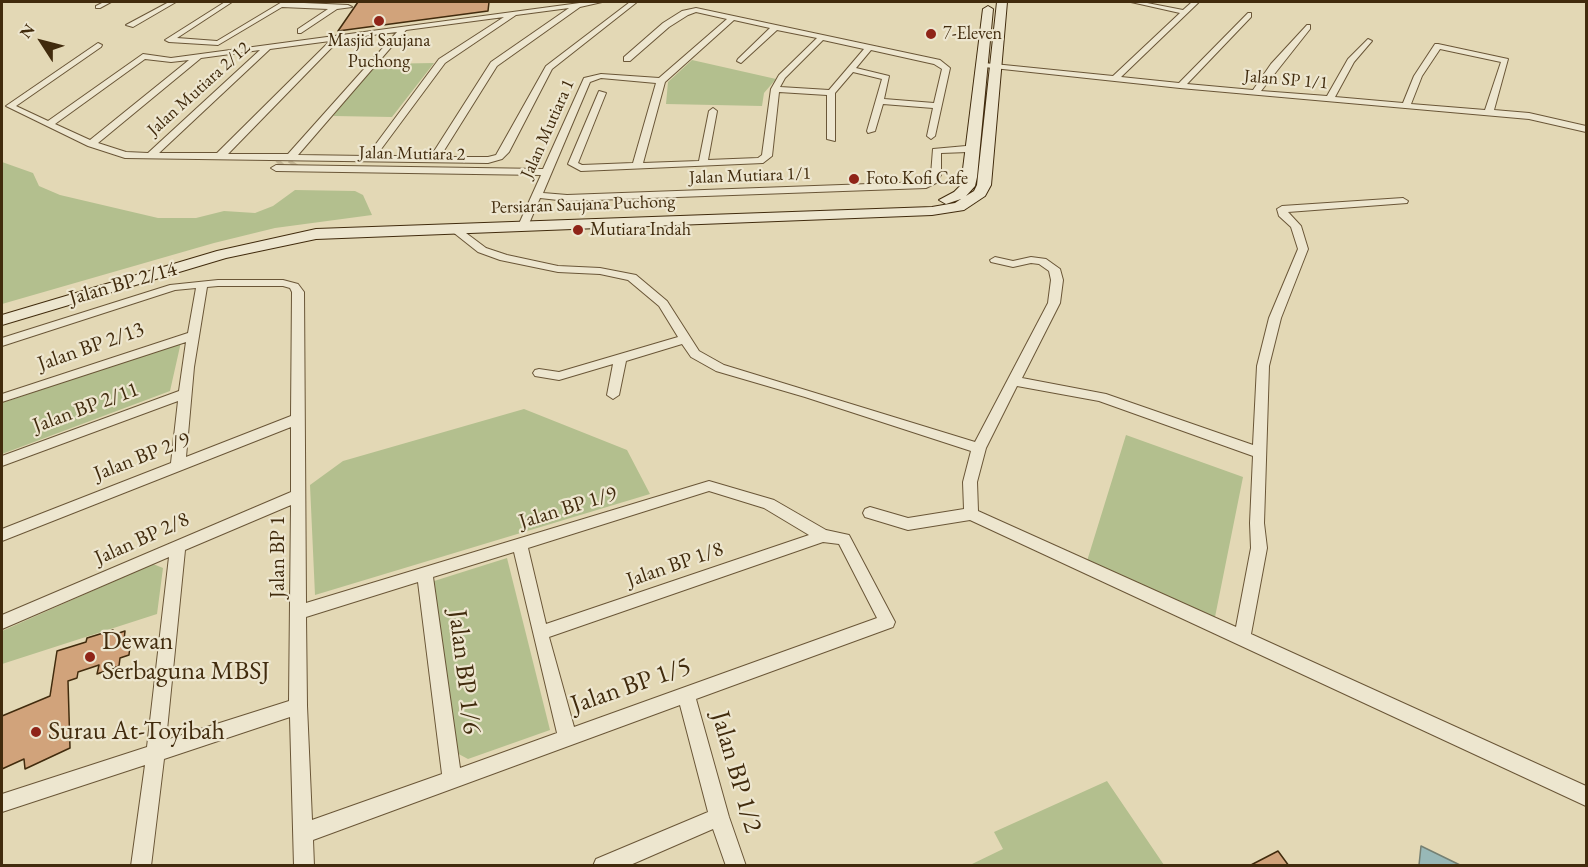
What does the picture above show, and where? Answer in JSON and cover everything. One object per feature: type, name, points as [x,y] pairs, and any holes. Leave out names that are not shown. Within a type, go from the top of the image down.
[{"type":"street","points":[[98,7],[108,2]]},
{"type":"street","points":[[130,25],[172,2]]},
{"type":"street","points":[[229,2],[169,40],[209,44],[226,40],[284,3],[348,7]]},
{"type":"street","points":[[48,125],[139,57],[146,55],[166,60],[599,2]]},
{"type":"street","points":[[98,45],[10,105],[48,125],[117,154],[220,156],[289,163],[370,158],[488,160],[499,157],[504,152],[549,68],[634,2]]},
{"type":"street","name":"Persiaran Saujana Puchong","points":[[2,311],[253,237],[293,229],[331,225],[932,211],[959,207],[980,193],[984,184],[989,2]]},
{"type":"street","name":"Persiaran Saujana Puchong","points":[[2,320],[223,254],[316,234],[454,229],[525,221],[929,203],[959,195],[968,186],[988,65],[999,48],[1002,2]]},
{"type":"street","points":[[1134,2],[1183,12]]},
{"type":"street","points":[[1115,78],[1195,2]]},
{"type":"street","points":[[434,159],[494,64],[579,4]]},
{"type":"street","points":[[302,31],[335,7]]},
{"type":"street","points":[[627,59],[666,25],[685,13],[700,10],[943,65],[946,68],[931,136]]},
{"type":"street","points":[[370,158],[442,62],[517,12]]},
{"type":"street","points":[[1180,86],[1248,15]]},
{"type":"street","points":[[637,166],[661,81],[734,17]]},
{"type":"street","points":[[289,163],[405,27]]},
{"type":"street","points":[[741,61],[776,27]]},
{"type":"street","points":[[1255,93],[1307,27]]},
{"type":"street","points":[[220,156],[338,37]]},
{"type":"street","points":[[602,93],[573,164],[576,166],[581,168],[703,164],[765,159],[775,89],[782,77],[822,37]]},
{"type":"street","points":[[1329,100],[1351,61],[1368,41]]},
{"type":"street","name":"Jalan Mutiara 2/12","points":[[150,156],[269,46]]},
{"type":"street","points":[[1405,107],[1418,76],[1436,47],[1506,62],[1489,112]]},
{"type":"street","points":[[832,139],[831,93],[869,48]]},
{"type":"street","points":[[91,144],[199,56]]},
{"type":"street","name":"Jalan SP 1/1","points":[[988,65],[1329,100],[1489,112],[1539,118],[1587,129]]},
{"type":"street","points":[[851,69],[886,78],[871,131]]},
{"type":"street","name":"Jalan Mutiara 1","points":[[525,221],[587,80],[601,76],[661,81]]},
{"type":"street","points":[[775,89],[831,93]]},
{"type":"street","points":[[881,101],[937,106]]},
{"type":"street","points":[[703,164],[713,111]]},
{"type":"street","name":"Jalan Mutiara 1/1","points":[[537,195],[567,198],[926,185],[933,181],[936,175],[936,151],[952,149],[972,153]]},
{"type":"street","name":"Jalan Mutiara 2","points":[[289,163],[546,172]]},
{"type":"street","points":[[1242,637],[1259,548],[1257,523],[1263,366],[1275,318],[1302,249],[1296,226],[1283,214],[1282,209],[1403,201]]},
{"type":"street","points":[[454,229],[482,250],[504,258],[558,269],[600,271],[632,277],[663,304],[695,354],[720,368],[979,448]]},
{"type":"street","points":[[971,514],[970,482],[979,448],[1054,303],[1057,280],[1054,269],[1042,261],[1031,260],[1013,264],[995,260]]},
{"type":"street","name":"Jalan BP 2/14","points":[[2,342],[174,287],[202,284],[283,283],[294,286]]},
{"type":"street","points":[[178,465],[185,394],[202,284]]},
{"type":"street","name":"Jalan BP 1","points":[[294,286],[298,292],[300,612],[298,706],[304,866]]},
{"type":"street","name":"Jalan BP 2/13","points":[[2,398],[194,335]]},
{"type":"street","points":[[539,373],[559,376],[685,339]]},
{"type":"street","points":[[613,395],[621,358]]},
{"type":"street","points":[[1014,381],[1101,397],[1260,453]]},
{"type":"street","name":"Jalan BP 2/11","points":[[2,461],[185,394]]},
{"type":"street","name":"Jalan BP 2/9","points":[[2,535],[298,419]]},
{"type":"street","name":"Jalan BP 1/9","points":[[300,612],[709,486],[769,504],[823,536],[844,539]]},
{"type":"street","name":"Jalan BP 2/8","points":[[2,622],[299,495]]},
{"type":"street","points":[[870,513],[908,524],[971,514],[1587,796]]},
{"type":"street","name":"Jalan BP 1/8","points":[[540,633],[823,536]]},
{"type":"street","name":"Jalan BP 1/5","points":[[304,833],[887,622],[844,539]]},
{"type":"street","points":[[520,545],[567,736]]},
{"type":"street","points":[[141,866],[156,753],[178,546]]},
{"type":"street","name":"Jalan BP 1/6","points":[[425,573],[452,778]]},
{"type":"street","name":"Jalan BP 1/2","points":[[686,694],[719,817],[736,866]]},
{"type":"street","points":[[2,803],[298,706]]},
{"type":"street","points":[[603,866],[719,817]]},
{"type":"green space","points":[[692,60],[776,79],[764,93],[762,106],[666,104],[668,82]]},
{"type":"green space","points":[[434,63],[392,117],[333,116],[376,64]]},
{"type":"green space","points":[[2,162],[33,173],[39,186],[60,195],[158,218],[196,218],[224,211],[255,213],[273,206],[295,190],[355,191],[363,195],[372,215],[275,228],[214,243],[2,304]]},
{"type":"green space","points":[[181,342],[170,391],[2,454],[2,403]]},
{"type":"green space","points":[[524,409],[627,450],[650,494],[315,595],[310,485],[343,461]]},
{"type":"green space","points":[[1126,435],[1243,477],[1215,617],[1087,561]]},
{"type":"green space","points":[[507,558],[550,730],[468,759],[453,751],[431,582]]},
{"type":"green space","points":[[153,564],[163,568],[157,614],[2,664],[2,631]]},
{"type":"green space","points":[[1107,781],[1164,865],[970,865],[1003,849],[994,832]]},
{"type":"water","points":[[1421,846],[1460,865],[1419,865]]},
{"type":"building","name":"Masjid Saujana Puchong","points":[[358,2],[489,2],[488,11],[338,31]]},
{"type":"building","name":"Surau At-Toyibah","points":[[113,630],[113,635],[125,631],[124,640],[131,637],[129,655],[120,658],[119,666],[97,674],[99,665],[78,672],[77,678],[68,681],[70,748],[25,769],[24,759],[2,769],[2,716],[50,696],[57,651]]},
{"type":"building","points":[[1278,851],[1289,866],[1249,866]]},
{"type":"tunnel","points":[[279,165],[282,162]]},
{"type":"place","name":"Masjid Saujana Puchong","points":[[379,21]]},
{"type":"place","name":"7-Eleven","points":[[931,34]]},
{"type":"place","name":"Foto Kofi Cafe","points":[[854,179]]},
{"type":"place","name":"Mutiara Indah","points":[[578,230]]},
{"type":"place","name":"Dewan Serbaguna MBSJ","points":[[90,657]]},
{"type":"place","name":"Surau At-Toyibah","points":[[36,732]]}]
